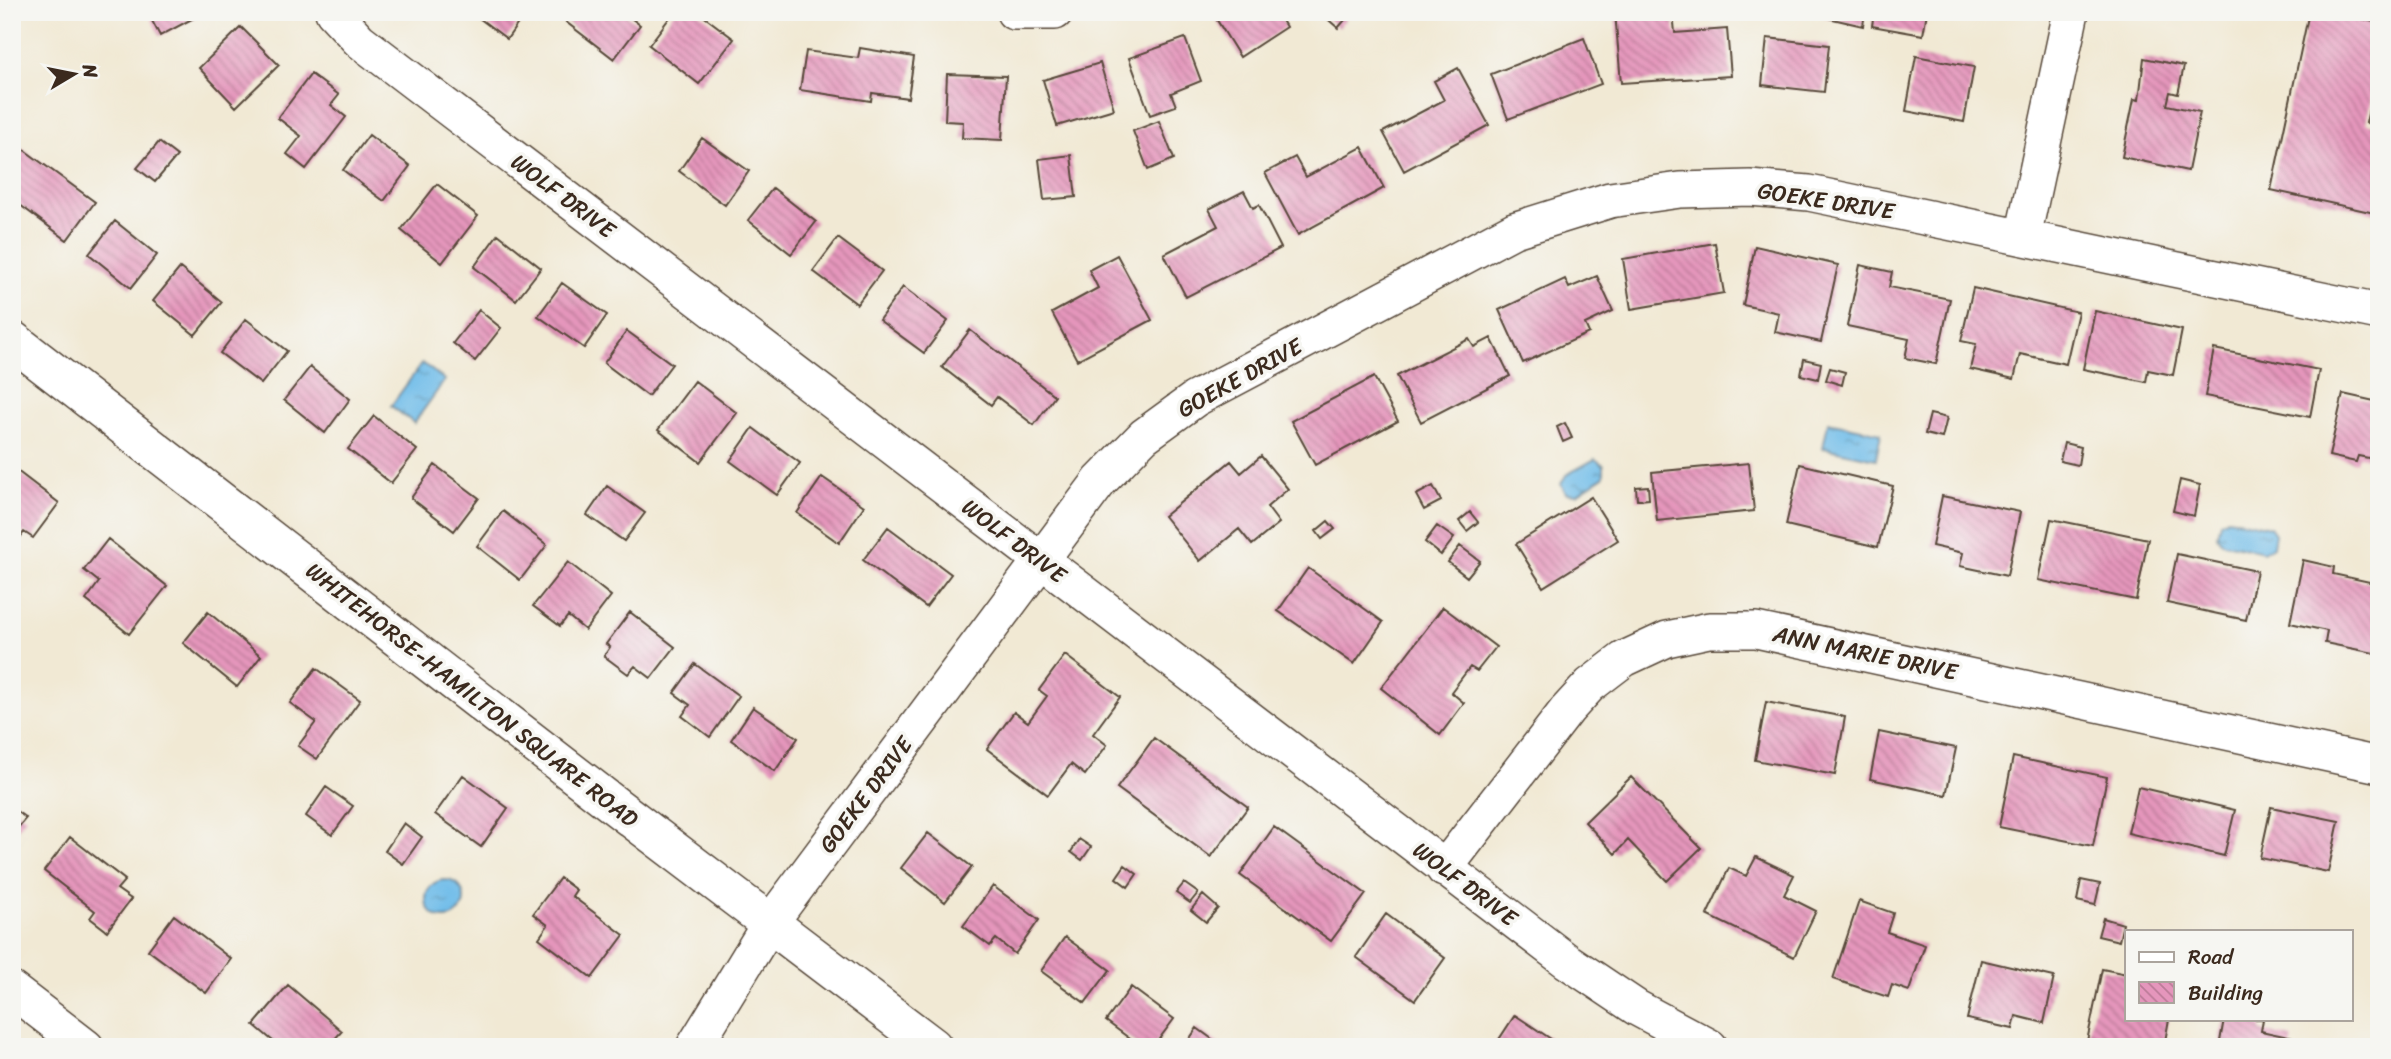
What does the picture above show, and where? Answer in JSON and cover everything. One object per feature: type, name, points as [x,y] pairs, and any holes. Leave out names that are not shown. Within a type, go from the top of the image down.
[{"type":"street","name":"WOLF DRIVE","points":[[333,12],[359,40],[1444,869],[1567,961],[1637,1008],[1710,1047]]},
{"type":"street","points":[[1014,12],[1055,12]]},
{"type":"street","points":[[2022,237],[2071,12]]},
{"type":"street","name":"GOEKE DRIVE","points":[[694,1047],[770,923],[1100,481],[1144,436],[1195,399],[1514,230],[1611,200],[1680,190],[1750,188],[1809,193],[2379,312]]},
{"type":"street","name":"WHITEHORSE-HAMILTON SQUARE ROAD","points":[[12,340],[933,1047]]},
{"type":"street","name":"ANN MARIE DRIVE","points":[[1444,869],[1590,685],[1635,654],[1667,639],[1709,629],[1756,630],[2379,765]]},
{"type":"street","points":[[12,990],[86,1047]]},
{"type":"water","points":[[422,363],[445,380],[414,423],[391,406]]},
{"type":"water","points":[[1828,422],[1881,433],[1876,459],[1823,448]]},
{"type":"water","points":[[1595,459],[1604,465],[1604,476],[1577,494],[1566,493],[1561,484],[1566,475]]},
{"type":"water","points":[[2228,518],[2270,527],[2275,534],[2273,546],[2263,552],[2221,542],[2217,535],[2220,522]]},
{"type":"water","points":[[445,880],[459,885],[464,899],[459,913],[445,918],[431,913],[426,899],[431,885]]},
{"type":"building","points":[[154,12],[205,12],[160,36],[149,15]]},
{"type":"building","points":[[471,12],[526,12],[507,39]]},
{"type":"building","points":[[574,12],[623,12],[640,25],[614,59],[566,22]]},
{"type":"building","points":[[674,12],[698,12],[734,39],[699,84],[649,45]]},
{"type":"building","points":[[1223,12],[1277,12],[1286,27],[1240,57],[1215,17]]},
{"type":"building","points":[[1312,12],[1352,12],[1338,28],[1323,15],[1320,19]]},
{"type":"building","points":[[1615,12],[1673,12],[1675,33],[1727,29],[1731,76],[1621,83]]},
{"type":"building","points":[[1825,12],[1865,12],[1863,26],[1824,17]]},
{"type":"building","points":[[1874,12],[1927,12],[1923,35],[1872,26]]},
{"type":"building","points":[[2309,12],[2329,12],[2379,23],[2379,63],[2366,123],[2379,126],[2379,214],[2271,190]]},
{"type":"building","points":[[241,27],[279,65],[236,107],[199,68]]},
{"type":"building","points":[[1185,38],[1201,81],[1171,93],[1176,106],[1150,115],[1129,58]]},
{"type":"building","points":[[1584,38],[1601,84],[1508,119],[1491,74]]},
{"type":"building","points":[[1767,38],[1829,45],[1824,92],[1762,85]]},
{"type":"building","points":[[860,48],[914,57],[908,98],[872,93],[871,101],[800,90],[806,51],[858,58]]},
{"type":"building","points":[[1916,56],[1974,67],[1964,122],[1906,111]]},
{"type":"building","points":[[2144,58],[2184,66],[2178,94],[2170,92],[2167,105],[2200,112],[2188,171],[2122,157],[2134,99],[2139,100]]},
{"type":"building","points":[[1100,63],[1114,109],[1057,126],[1043,80]]},
{"type":"building","points":[[1458,68],[1489,125],[1404,171],[1383,132],[1444,100],[1434,81]]},
{"type":"building","points":[[311,74],[339,95],[331,105],[346,117],[306,169],[287,154],[301,136],[278,118]]},
{"type":"building","points":[[947,74],[1006,76],[1002,140],[962,138],[963,122],[945,121]]},
{"type":"building","points":[[1159,121],[1174,159],[1148,170],[1133,131]]},
{"type":"building","points":[[369,135],[410,166],[384,201],[343,170]]},
{"type":"building","points":[[702,138],[749,171],[725,205],[679,171]]},
{"type":"building","points":[[12,141],[95,202],[67,240],[12,199]]},
{"type":"building","points":[[159,142],[177,156],[155,182],[137,168]]},
{"type":"building","points":[[1362,147],[1384,188],[1298,235],[1265,173],[1295,157],[1306,177]]},
{"type":"building","points":[[1071,155],[1076,197],[1044,200],[1039,159]]},
{"type":"building","points":[[437,184],[478,216],[442,263],[401,230]]},
{"type":"building","points":[[773,188],[816,222],[791,254],[748,220]]},
{"type":"building","points":[[1244,191],[1253,208],[1259,205],[1281,248],[1186,297],[1164,254],[1218,226],[1209,209]]},
{"type":"building","points":[[115,221],[157,255],[131,288],[89,254]]},
{"type":"building","points":[[498,234],[541,268],[516,300],[474,267]]},
{"type":"building","points":[[838,238],[882,271],[857,304],[813,271]]},
{"type":"building","points":[[1715,243],[1724,293],[1631,309],[1623,259]]},
{"type":"building","points":[[1755,246],[1838,265],[1821,342],[1775,332],[1779,313],[1743,305]]},
{"type":"building","points":[[1117,255],[1152,320],[1077,360],[1052,313],[1098,288],[1089,270]]},
{"type":"building","points":[[1860,265],[1892,272],[1889,287],[1950,299],[1936,364],[1905,358],[1909,339],[1847,326]]},
{"type":"building","points":[[180,268],[222,302],[195,335],[153,301]]},
{"type":"building","points":[[1597,276],[1613,311],[1585,324],[1589,333],[1523,363],[1499,310],[1565,279],[1569,288]]},
{"type":"building","points":[[562,283],[607,315],[584,348],[538,316]]},
{"type":"building","points":[[903,287],[948,321],[924,353],[879,320]]},
{"type":"building","points":[[1973,288],[2078,312],[2066,364],[2020,354],[2014,379],[1970,369],[1976,344],[1961,341]]},
{"type":"building","points":[[479,310],[501,328],[475,361],[453,343]]},
{"type":"building","points":[[2095,311],[2182,330],[2173,375],[2148,370],[2146,382],[2083,369]]},
{"type":"building","points":[[246,319],[287,351],[261,384],[220,353]]},
{"type":"building","points":[[970,330],[1055,396],[1034,425],[997,397],[991,405],[942,367]]},
{"type":"building","points":[[627,331],[672,364],[648,396],[604,363]]},
{"type":"building","points":[[1491,338],[1510,376],[1421,422],[1397,376],[1469,339],[1474,347]]},
{"type":"building","points":[[2214,349],[2319,370],[2310,417],[2205,396]]},
{"type":"building","points":[[1804,359],[1821,363],[1818,379],[1801,375]]},
{"type":"building","points":[[310,367],[350,399],[325,433],[284,400]]},
{"type":"building","points":[[1830,368],[1845,372],[1842,385],[1826,380]]},
{"type":"building","points":[[1374,377],[1398,421],[1315,465],[1291,421]]},
{"type":"building","points":[[695,381],[737,413],[700,462],[658,430]]},
{"type":"building","points":[[2343,394],[2379,402],[2379,460],[2358,456],[2356,462],[2329,456]]},
{"type":"building","points":[[1930,414],[1947,418],[1942,438],[1925,434]]},
{"type":"building","points":[[374,416],[417,450],[391,483],[348,449]]},
{"type":"building","points":[[1565,423],[1572,438],[1563,442],[1557,427]]},
{"type":"building","points":[[753,428],[800,463],[777,495],[730,461]]},
{"type":"building","points":[[2064,443],[2081,447],[2078,465],[2060,461]]},
{"type":"building","points":[[1261,456],[1288,489],[1267,507],[1279,523],[1252,545],[1239,529],[1200,561],[1164,516],[1231,461],[1241,473]]},
{"type":"building","points":[[1749,463],[1754,511],[1657,521],[1652,472]]},
{"type":"building","points":[[1800,464],[1893,486],[1878,547],[1786,525]]},
{"type":"building","points":[[435,465],[479,498],[454,531],[411,498]]},
{"type":"building","points":[[12,467],[59,503],[33,538],[24,532],[17,542],[12,538]]},
{"type":"building","points":[[822,477],[864,506],[839,543],[797,513]]},
{"type":"building","points":[[2180,480],[2200,485],[2194,516],[2173,511]]},
{"type":"building","points":[[607,486],[645,513],[624,541],[587,515]]},
{"type":"building","points":[[1433,486],[1441,501],[1424,510],[1416,495]]},
{"type":"building","points":[[1648,486],[1649,499],[1637,500],[1636,487]]},
{"type":"building","points":[[1942,496],[2020,512],[2007,576],[1960,566],[1963,553],[1932,546]]},
{"type":"building","points":[[1591,497],[1618,540],[1543,587],[1516,544]]},
{"type":"building","points":[[503,511],[547,545],[520,580],[477,546]]},
{"type":"building","points":[[1470,512],[1478,522],[1467,531],[1459,521]]},
{"type":"building","points":[[2051,519],[2148,539],[2136,600],[2038,580]]},
{"type":"building","points":[[1328,521],[1335,529],[1322,539],[1316,531]]},
{"type":"building","points":[[1437,526],[1454,538],[1441,555],[1425,542]]},
{"type":"building","points":[[888,527],[951,574],[926,607],[863,560]]},
{"type":"building","points":[[108,539],[167,586],[129,634],[86,600],[99,582],[84,570]]},
{"type":"building","points":[[1460,546],[1480,561],[1467,577],[1448,562]]},
{"type":"building","points":[[2177,554],[2257,571],[2246,620],[2167,603]]},
{"type":"building","points":[[2303,560],[2334,567],[2333,574],[2379,584],[2379,654],[2325,643],[2327,631],[2290,623]]},
{"type":"building","points":[[568,562],[611,596],[585,630],[568,616],[560,626],[533,606]]},
{"type":"building","points":[[1308,568],[1383,622],[1354,664],[1278,611]]},
{"type":"building","points":[[1443,607],[1496,647],[1477,671],[1470,667],[1451,692],[1464,703],[1440,735],[1381,688]]},
{"type":"building","points":[[208,612],[261,656],[237,687],[183,643]]},
{"type":"building","points":[[630,612],[675,647],[651,678],[635,666],[628,674],[604,656],[610,647],[606,644]]},
{"type":"building","points":[[1065,655],[1120,697],[1093,734],[1107,745],[1085,775],[1071,764],[1048,795],[987,749],[1014,712],[1028,722],[1047,696],[1039,690]]},
{"type":"building","points":[[695,664],[739,696],[710,737],[682,716],[690,705],[674,693]]},
{"type":"building","points":[[316,668],[360,700],[317,759],[298,746],[316,722],[290,703]]},
{"type":"building","points":[[1766,702],[1845,717],[1835,775],[1755,760]]},
{"type":"building","points":[[753,707],[798,738],[775,771],[731,740]]},
{"type":"building","points":[[1879,732],[1956,748],[1946,795],[1870,779]]},
{"type":"building","points":[[1154,738],[1248,807],[1211,857],[1117,788]]},
{"type":"building","points":[[2013,757],[2107,777],[2093,846],[1999,827]]},
{"type":"building","points":[[463,775],[508,808],[481,847],[435,814]]},
{"type":"building","points":[[1631,777],[1701,848],[1667,881],[1628,840],[1615,854],[1585,822]]},
{"type":"building","points":[[326,787],[353,806],[332,835],[306,816]]},
{"type":"building","points":[[2138,787],[2235,810],[2224,856],[2128,833]]},
{"type":"building","points":[[2271,807],[2339,821],[2328,872],[2260,858]]},
{"type":"building","points":[[12,808],[26,818],[12,835]]},
{"type":"building","points":[[404,823],[422,837],[403,864],[385,851]]},
{"type":"building","points":[[1274,827],[1366,894],[1331,941],[1240,875]]},
{"type":"building","points":[[928,833],[972,867],[945,902],[901,868]]},
{"type":"building","points":[[70,837],[125,880],[117,889],[131,899],[107,931],[90,918],[95,911],[44,871]]},
{"type":"building","points":[[1079,839],[1091,847],[1082,860],[1071,852]]},
{"type":"building","points":[[1756,857],[1794,875],[1784,895],[1816,911],[1794,957],[1707,915],[1729,868],[1746,876]]},
{"type":"building","points":[[1125,865],[1137,874],[1128,887],[1116,878]]},
{"type":"building","points":[[560,878],[576,890],[572,896],[624,935],[592,978],[539,938],[548,925],[533,914]]},
{"type":"building","points":[[2081,880],[2100,884],[2095,905],[2077,901]]},
{"type":"building","points":[[1184,883],[1198,893],[1190,903],[1176,893]]},
{"type":"building","points":[[993,886],[1039,920],[1015,954],[996,939],[990,946],[963,926]]},
{"type":"building","points":[[1203,895],[1218,908],[1206,922],[1191,910]]},
{"type":"building","points":[[1859,901],[1893,913],[1887,932],[1925,945],[1909,991],[1892,985],[1888,997],[1833,979]]},
{"type":"building","points":[[1386,914],[1445,958],[1415,1000],[1356,957]]},
{"type":"building","points":[[174,915],[231,959],[206,993],[148,950]]},
{"type":"building","points":[[2103,918],[2123,924],[2119,941],[2098,936]]},
{"type":"building","points":[[1065,937],[1110,970],[1085,1003],[1041,971]]},
{"type":"building","points":[[1981,960],[2054,977],[2044,1023],[2016,1016],[2013,1029],[1967,1019]]},
{"type":"building","points":[[2102,969],[2125,974],[2125,1020],[2169,1020],[2164,1047],[2086,1046]]},
{"type":"building","points":[[288,985],[342,1031],[330,1044],[334,1047],[280,1047],[254,1025]]},
{"type":"building","points":[[1131,987],[1174,1019],[1153,1047],[1141,1047],[1106,1021]]},
{"type":"building","points":[[1515,1015],[1563,1047],[1494,1047]]},
{"type":"building","points":[[2224,1020],[2263,1020],[2261,1031],[2293,1038],[2291,1047],[2219,1047]]},
{"type":"building","points":[[1197,1028],[1223,1047],[1184,1047]]}]
